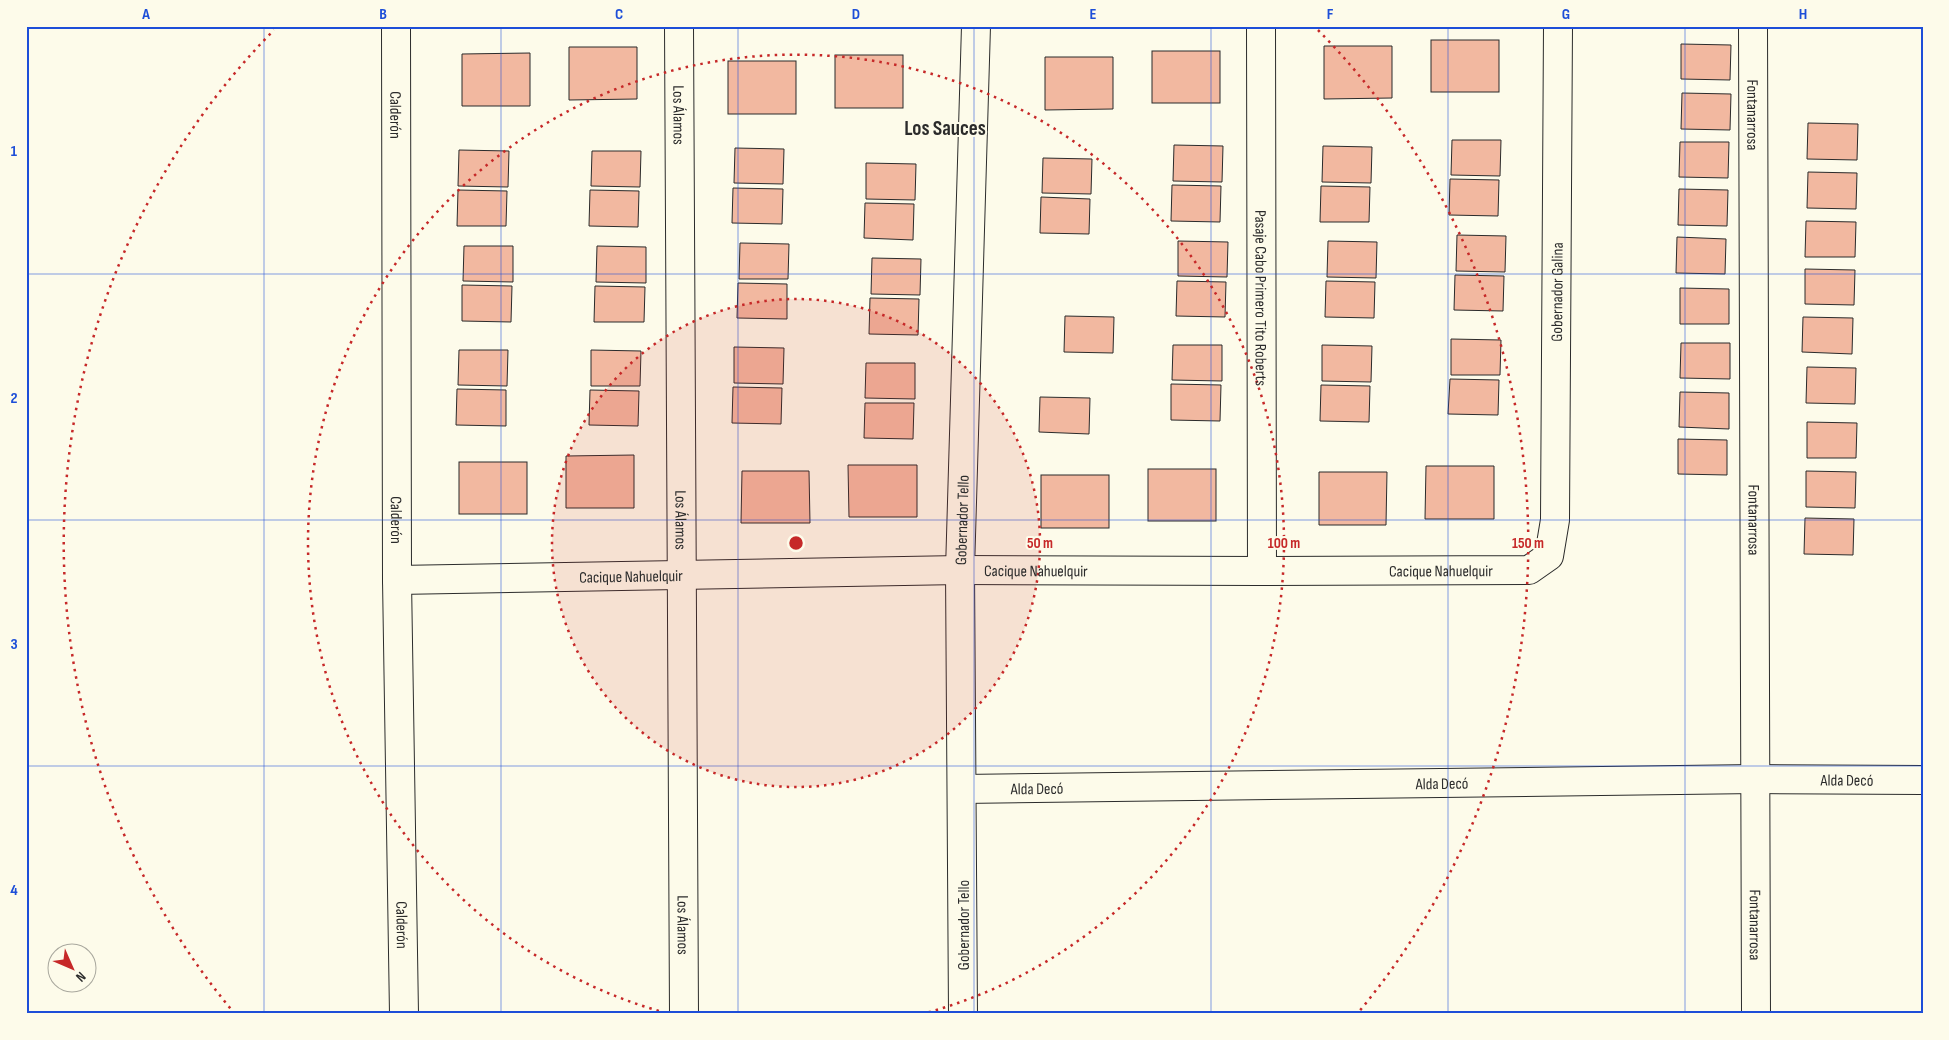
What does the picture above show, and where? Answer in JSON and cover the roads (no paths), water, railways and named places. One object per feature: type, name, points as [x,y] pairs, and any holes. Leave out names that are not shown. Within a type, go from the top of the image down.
[{"type":"street","name":"Calderón","points":[[396,26],[397,580],[404,1014]]},
{"type":"street","name":"Los Álamos","points":[[679,26],[684,1014]]},
{"type":"street","name":"Gobernador Tello","points":[[963,1014],[960,570],[976,26]]},
{"type":"street","name":"Pasaje Cabo Primero Tito Roberts","points":[[1261,26],[1262,571]]},
{"type":"street","name":"Gobernador Galina","points":[[1549,556],[1555,520],[1558,26]]},
{"type":"street","name":"Fontanarrosa","points":[[1753,26],[1756,1014]]},
{"type":"street","name":"Cacique Nahuelquir","points":[[397,580],[960,570],[1529,570],[1549,556]]},
{"type":"street","name":"Alda Decó","points":[[962,789],[1756,779],[1923,780]]},
{"type":"district","name":"Los Sauces","points":[[945,128]]}]
